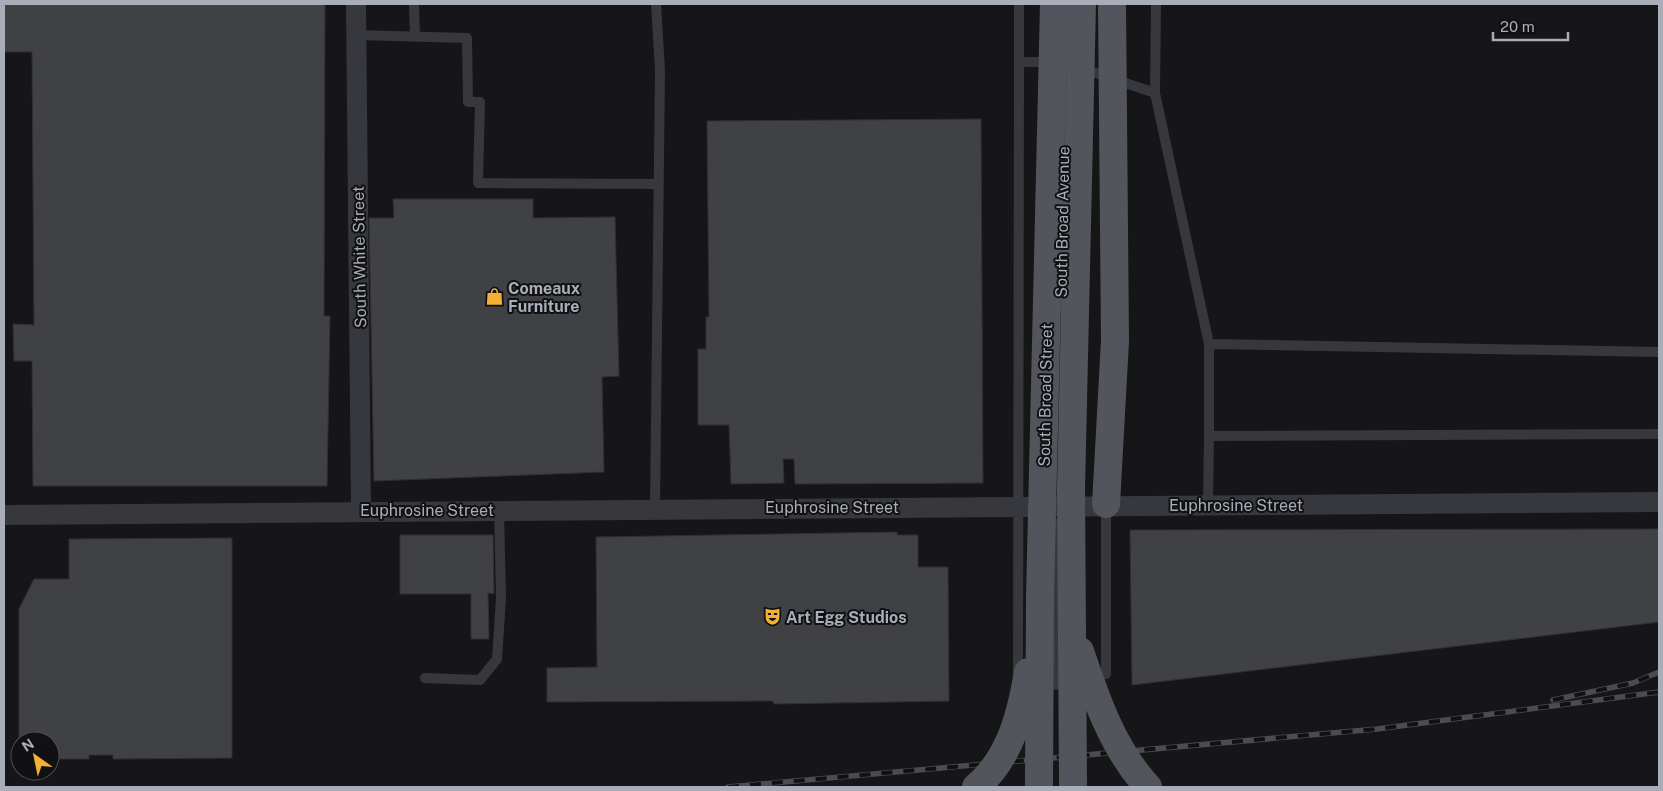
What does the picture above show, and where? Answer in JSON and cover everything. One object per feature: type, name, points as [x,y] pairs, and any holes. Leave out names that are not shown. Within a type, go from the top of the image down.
[{"type":"main road","name":"South Broad Street","points":[[1039,787],[1040,597],[1054,4]]},
{"type":"main road","name":"South Broad Street","points":[[1073,787],[1071,489],[1082,4]]},
{"type":"main road","points":[[1106,504],[1115,341],[1112,4]]},
{"type":"main road","points":[[976,787],[1004,754],[1016,726],[1025,689],[1040,597]]},
{"type":"main road","points":[[1073,629],[1110,730],[1133,771],[1148,787]]},
{"type":"street","name":"South White Street","points":[[356,4],[361,510]]},
{"type":"street","name":"South Broad Avenue","points":[[1056,680],[1054,506],[1067,4]]},
{"type":"street","name":"Euphrosine Street","points":[[4,514],[1054,506],[1106,504],[1659,502]]},
{"type":"lane","points":[[414,4],[414,37]]},
{"type":"lane","points":[[655,508],[660,70],[656,4]]},
{"type":"lane","points":[[1019,4],[1020,506],[1018,681],[1056,680],[1106,674],[1106,504]]},
{"type":"lane","points":[[1156,4],[1155,93],[1209,344],[1208,505]]},
{"type":"lane","points":[[356,35],[467,38],[468,102],[480,102],[478,183],[658,184]]},
{"type":"lane","points":[[1019,62],[1066,62],[1155,93]]},
{"type":"lane","points":[[1209,344],[1659,352]]},
{"type":"lane","points":[[1209,436],[1659,434]]},
{"type":"lane","points":[[425,678],[480,680],[497,659],[501,598],[499,509]]},
{"type":"building","points":[[4,4],[325,4],[324,316],[330,316],[327,486],[33,486],[32,361],[14,361],[13,324],[34,325],[32,52],[4,52]]},
{"type":"building","points":[[981,119],[983,483],[795,484],[794,459],[783,459],[784,483],[731,484],[729,425],[698,425],[698,349],[706,349],[706,317],[709,317],[707,121]]},
{"type":"building","name":"Comeaux Furniture","points":[[393,199],[533,199],[533,218],[615,217],[619,376],[602,377],[604,472],[374,481],[369,218],[394,218]]},
{"type":"building","points":[[1659,529],[1659,622],[1132,685],[1130,530]]},
{"type":"building","name":"Art Egg Studios","points":[[897,532],[897,535],[918,535],[918,567],[948,567],[949,701],[774,704],[773,701],[547,702],[547,668],[597,667],[596,537]]},
{"type":"building","points":[[400,535],[493,535],[494,594],[488,593],[489,639],[471,639],[471,594],[400,594]]},
{"type":"building","points":[[232,538],[232,758],[113,759],[113,755],[89,755],[89,759],[60,759],[60,731],[19,731],[19,609],[34,579],[69,579],[69,539]]},
{"type":"railway","points":[[1553,700],[1633,683],[1659,672]]},
{"type":"railway","points":[[728,787],[1377,729],[1659,692]]},
{"type":"place","name":"Comeaux Furniture","points":[[494,297]]},
{"type":"place","name":"Art Egg Studios","points":[[772,617]]}]
